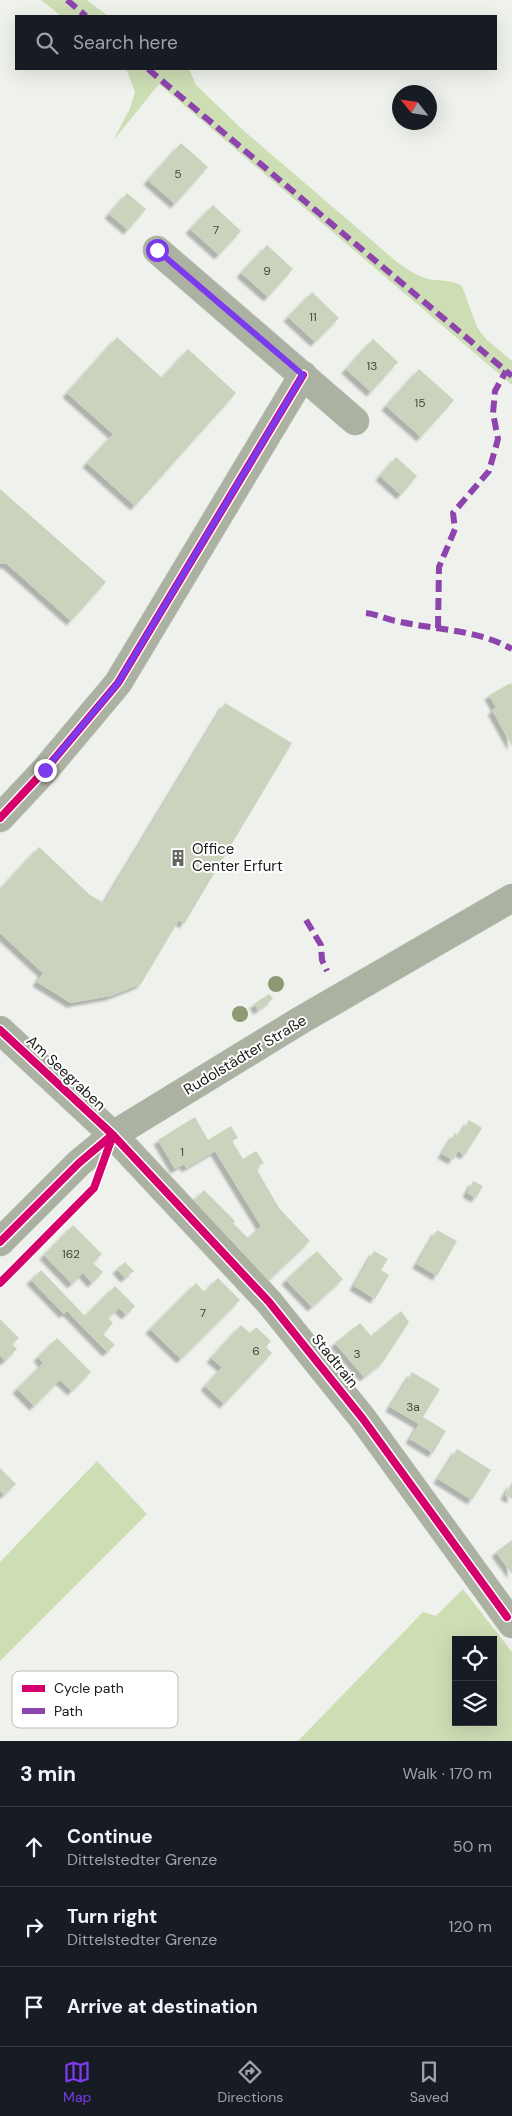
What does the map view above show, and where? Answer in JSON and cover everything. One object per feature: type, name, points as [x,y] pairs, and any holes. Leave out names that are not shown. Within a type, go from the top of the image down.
[{"type":"street","points":[[157,250],[355,421]]},
{"type":"street","points":[[0,818],[98,709],[118,683],[131,643],[303,375]]},
{"type":"street","name":"Rudolstädter Straße","points":[[0,1242],[79,1163],[113,1135],[301,1020],[512,898]]},
{"type":"street","name":"Am Seegraben","points":[[0,1030],[113,1135]]},
{"type":"street","name":"Stadtrain","points":[[113,1135],[269,1302],[363,1419],[510,1621]]},
{"type":"green space","points":[[41,0],[87,0],[107,15],[60,15]]},
{"type":"green space","points":[[189,70],[196,85],[243,130],[397,262],[410,271],[424,277],[462,286],[477,327],[486,339],[512,361],[512,385],[159,84],[113,141],[130,108],[135,92],[127,71]]},
{"type":"green space","points":[[97,1461],[147,1514],[0,1661],[0,1562]]},
{"type":"green space","points":[[463,1589],[512,1652],[512,1741],[298,1741],[423,1612],[436,1616]]},
{"type":"building","points":[[181,143],[208,167],[175,204],[148,180]]},
{"type":"building","points":[[127,193],[146,209],[128,230],[109,214]]},
{"type":"building","points":[[213,205],[241,231],[219,255],[190,229]]},
{"type":"building","points":[[267,245],[293,269],[268,297],[241,273]]},
{"type":"building","points":[[312,292],[339,318],[315,342],[288,317]]},
{"type":"building","points":[[117,337],[162,378],[188,349],[236,393],[135,506],[87,463],[113,434],[67,393]]},
{"type":"building","points":[[373,339],[398,362],[371,392],[346,369]]},
{"type":"building","points":[[419,369],[454,400],[421,437],[386,406]]},
{"type":"building","points":[[396,457],[417,476],[401,495],[380,476]]},
{"type":"building","points":[[0,489],[106,582],[71,621],[7,564],[0,564]]},
{"type":"building","points":[[511,683],[512,746],[492,710],[496,708],[489,695]]},
{"type":"building","name":"Office Center Erfurt","points":[[225,703],[292,743],[184,924],[179,920],[141,984],[110,996],[71,1003],[37,982],[43,973],[0,933],[0,889],[39,847],[90,895],[104,903]]},
{"type":"building","points":[[269,994],[273,999],[258,1010],[254,1004]]},
{"type":"building","points":[[195,1117],[208,1140],[231,1126],[238,1138],[232,1141],[243,1159],[256,1151],[264,1163],[256,1168],[279,1208],[310,1241],[268,1281],[192,1202],[204,1190],[235,1221],[233,1223],[248,1238],[261,1226],[215,1151],[186,1168],[184,1164],[175,1169],[158,1140]]},
{"type":"building","points":[[469,1120],[482,1128],[465,1155],[458,1151],[453,1160],[442,1154],[455,1133],[459,1136]]},
{"type":"building","points":[[473,1181],[483,1186],[476,1198],[467,1193]]},
{"type":"building","points":[[73,1225],[102,1254],[93,1263],[103,1272],[92,1283],[83,1273],[72,1284],[44,1255]]},
{"type":"building","points":[[437,1230],[457,1241],[437,1276],[417,1264]]},
{"type":"building","points":[[317,1251],[343,1279],[312,1307],[286,1280]]},
{"type":"building","points":[[374,1251],[388,1259],[381,1270],[389,1275],[375,1299],[354,1286]]},
{"type":"building","points":[[125,1262],[134,1271],[125,1278],[117,1269]]},
{"type":"building","points":[[41,1270],[85,1316],[115,1286],[135,1306],[126,1315],[119,1308],[108,1318],[113,1323],[103,1334],[115,1345],[107,1352],[67,1311],[64,1314],[31,1280]]},
{"type":"building","points":[[218,1278],[240,1300],[181,1359],[150,1329],[196,1283],[204,1292]]},
{"type":"building","points":[[401,1311],[409,1322],[383,1362],[364,1377],[335,1343],[360,1323],[371,1336]]},
{"type":"building","points":[[0,1319],[19,1338],[12,1344],[17,1349],[5,1361],[0,1355]]},
{"type":"building","points":[[241,1325],[250,1333],[256,1327],[271,1341],[266,1347],[272,1353],[224,1404],[205,1386],[222,1367],[211,1358]]},
{"type":"building","points":[[57,1338],[91,1372],[72,1391],[60,1380],[34,1406],[17,1389],[43,1363],[38,1357]]},
{"type":"building","points":[[412,1372],[440,1389],[423,1417],[446,1431],[433,1453],[410,1439],[419,1424],[390,1407]]},
{"type":"building","points":[[457,1449],[491,1470],[472,1500],[438,1479]]},
{"type":"building","points":[[0,1468],[16,1484],[4,1495],[0,1491]]},
{"type":"building","points":[[512,1482],[512,1499],[505,1495]]},
{"type":"building","points":[[512,1540],[512,1574],[496,1552]]},
{"type":"marked path","points":[[67,0],[85,15]]},
{"type":"marked path","points":[[149,70],[512,376]]},
{"type":"marked path","points":[[438,628],[439,567],[455,529],[453,513],[489,471],[498,439],[493,413],[495,391],[506,371]]},
{"type":"marked path","points":[[366,613],[411,624],[484,637],[512,649]]},
{"type":"marked path","points":[[306,920],[321,945],[322,960],[327,971]]},
{"type":"cycle path","points":[[0,818],[45,770],[118,683],[303,375]]},
{"type":"cycle path","points":[[0,1030],[113,1135],[269,1302],[363,1419],[507,1617]]},
{"type":"cycle path","points":[[0,1242],[79,1163],[112,1135]]},
{"type":"cycle path","points":[[0,1283],[94,1188],[113,1135]]},
{"type":"place","name":"Office Center Erfurt","points":[[178,858]]},
{"type":"route","points":[[45,770],[118,683],[303,375],[157,250]]}]
